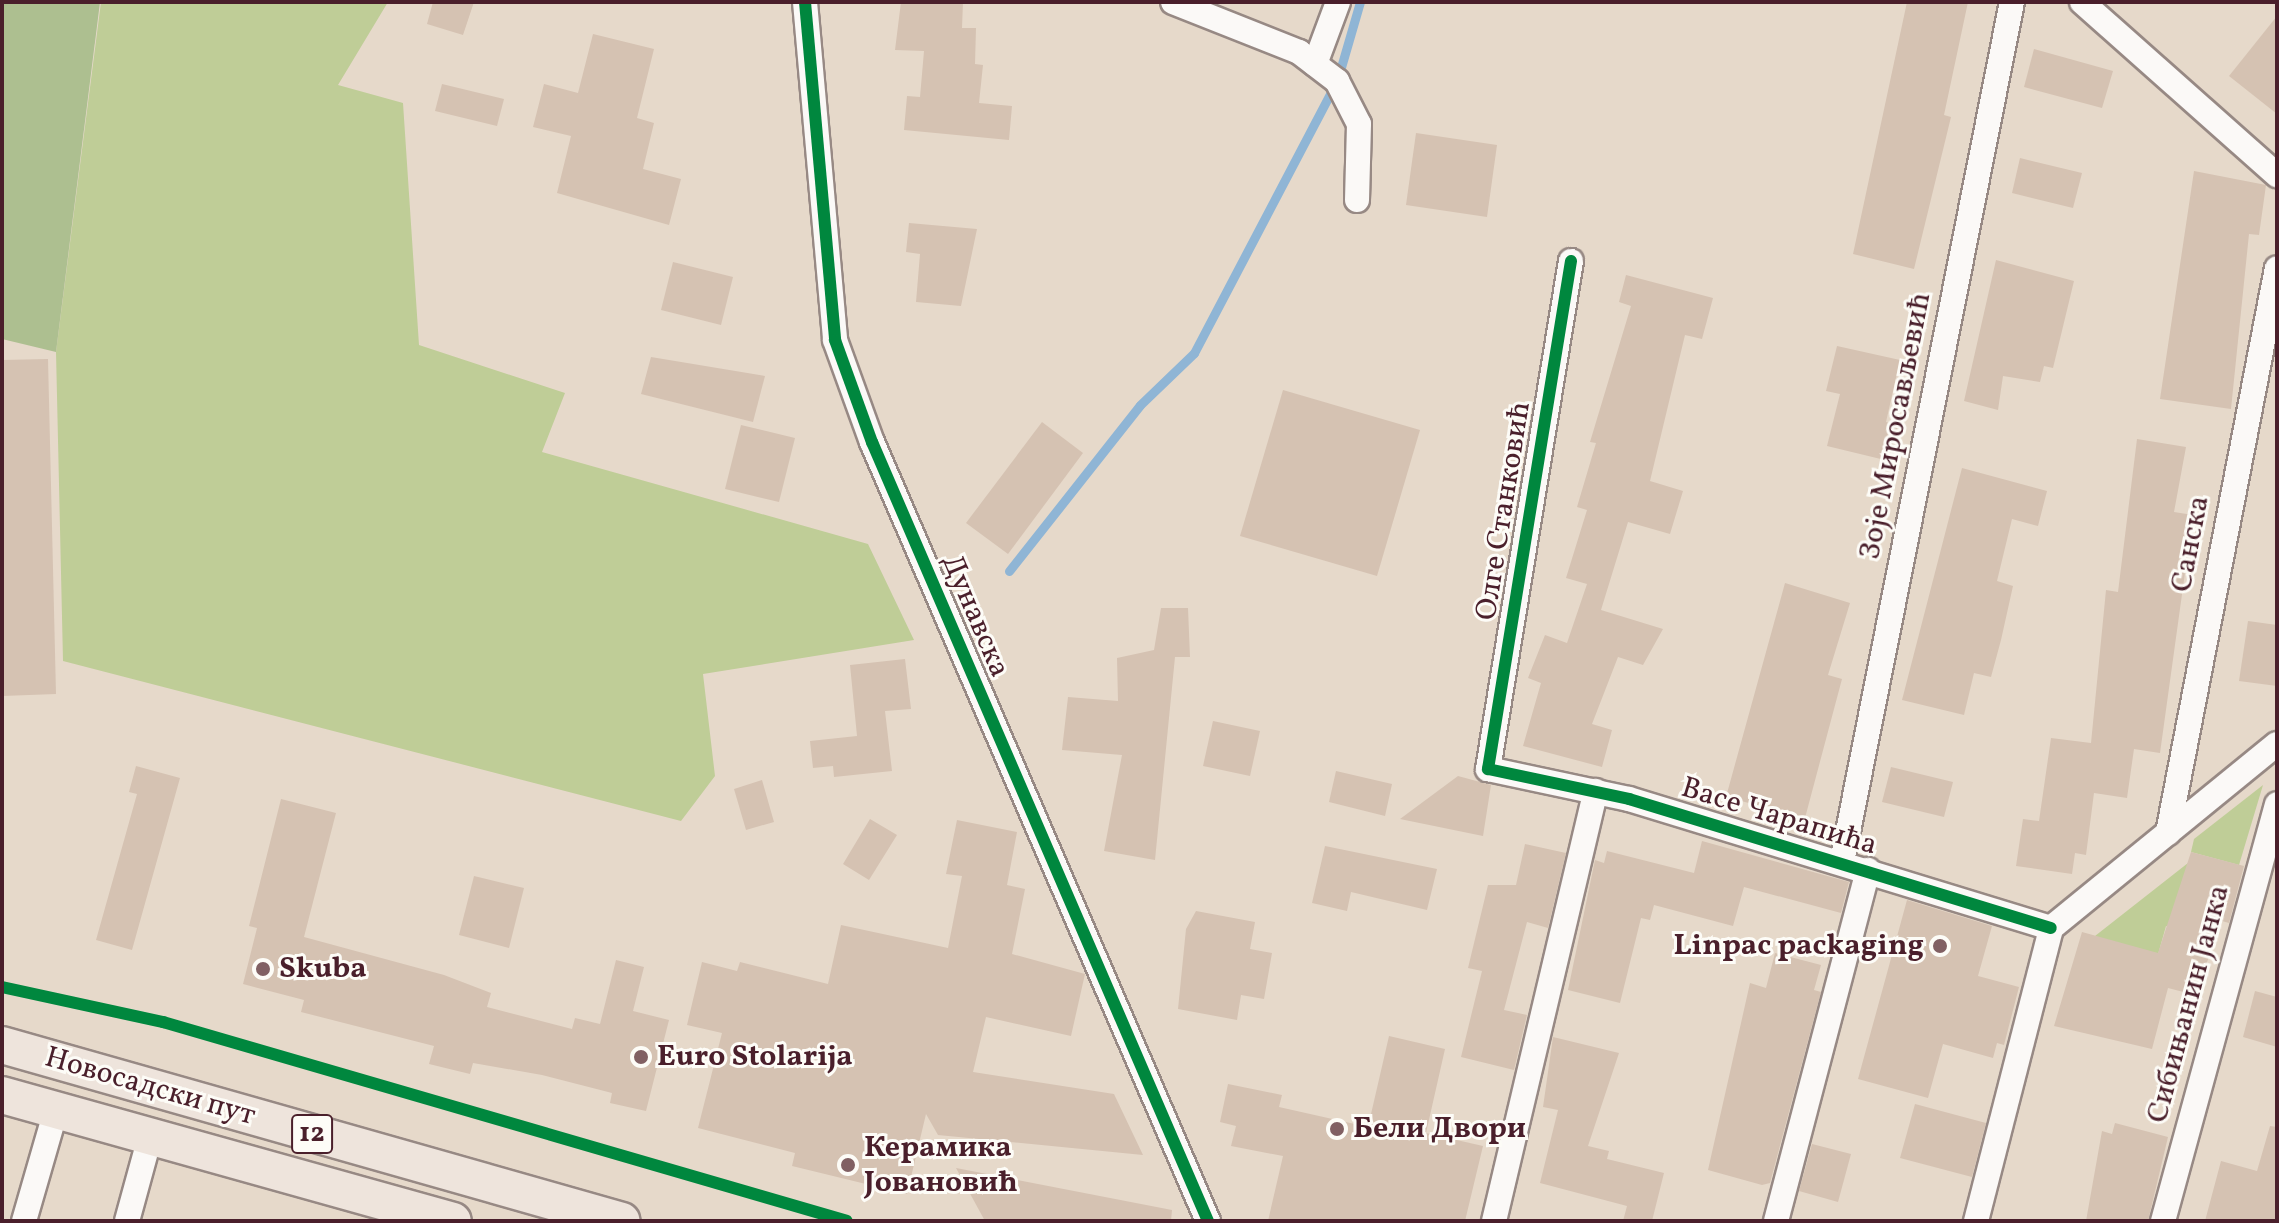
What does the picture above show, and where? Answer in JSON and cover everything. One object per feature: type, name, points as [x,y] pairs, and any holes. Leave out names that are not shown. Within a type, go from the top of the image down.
[{"type":"main road","name":"Новосадски пут","points":[[2,1045],[622,1221]]},
{"type":"main road","name":"Новосадски пут","points":[[2,1095],[150,1137],[376,1210],[453,1221]]},
{"type":"street","name":"Дунавска","points":[[805,2],[835,340],[872,442],[1208,1221]]},
{"type":"street","points":[[1173,2],[1315,64],[1337,81],[1359,124],[1357,200]]},
{"type":"street","points":[[1315,64],[1338,2]]},
{"type":"street","name":"Зоје Миросављевић","points":[[1842,862],[2012,2]]},
{"type":"street","points":[[2082,2],[2277,175]]},
{"type":"street","name":"Олге Станковић","points":[[1488,769],[1571,261]]},
{"type":"street","name":"Санска","points":[[2168,833],[2277,268]]},
{"type":"street","points":[[1976,1221],[2051,928],[2277,744]]},
{"type":"street","name":"Васе Чарапића","points":[[1488,769],[1596,791],[1842,862],[2051,928]]},
{"type":"street","points":[[1494,1221],[1596,791]]},
{"type":"street","name":"Сибињанин Јанка","points":[[2163,1221],[2277,804]]},
{"type":"street","points":[[1776,1221],[1868,870]]},
{"type":"street","points":[[24,1221],[56,1110]]},
{"type":"street","points":[[127,1221],[150,1137]]},
{"type":"green space","points":[[2,2],[100,2],[56,352],[2,339]]},
{"type":"green space","points":[[101,2],[388,2],[338,85],[403,103],[419,345],[565,393],[542,452],[868,544],[914,640],[703,674],[715,776],[681,821],[63,661],[56,352]]},
{"type":"green space","points":[[2263,785],[2239,865],[2191,852],[2194,839]]},
{"type":"green space","points":[[2188,863],[2188,932],[2166,926],[2150,983],[2095,936]]},
{"type":"building","points":[[433,2],[474,2],[463,35],[427,24]]},
{"type":"building","points":[[901,2],[963,2],[962,28],[976,28],[975,64],[983,65],[979,103],[1012,106],[1009,140],[904,130],[907,96],[920,97],[924,51],[895,50]]},
{"type":"building","points":[[1907,2],[1968,2],[1944,115],[1951,117],[1914,269],[1853,254]]},
{"type":"building","points":[[2277,16],[2277,114],[2229,76]]},
{"type":"building","points":[[593,34],[654,49],[637,118],[654,123],[643,169],[681,179],[669,225],[557,193],[571,136],[533,127],[544,84],[578,93]]},
{"type":"building","points":[[2034,49],[2113,71],[2102,108],[2024,87]]},
{"type":"building","points":[[442,84],[504,99],[497,126],[435,111]]},
{"type":"building","points":[[1416,133],[1497,145],[1487,217],[1406,205]]},
{"type":"building","points":[[2020,158],[2082,173],[2073,208],[2012,193]]},
{"type":"building","points":[[2194,171],[2266,185],[2259,235],[2249,234],[2231,409],[2160,399]]},
{"type":"building","points":[[909,223],[977,229],[961,306],[916,302],[920,254],[906,252]]},
{"type":"building","points":[[1996,260],[2074,281],[2053,368],[2044,366],[2040,382],[2003,376],[1998,410],[1964,401]]},
{"type":"building","points":[[673,262],[733,277],[721,325],[661,310]]},
{"type":"building","points":[[1626,275],[1713,298],[1702,339],[1685,335],[1650,481],[1683,491],[1670,534],[1628,522],[1601,610],[1663,629],[1643,665],[1618,657],[1592,724],[1612,730],[1602,767],[1523,746],[1541,683],[1528,678],[1545,635],[1567,643],[1587,584],[1566,578],[1587,510],[1577,507],[1596,443],[1590,442],[1631,306],[1619,302]]},
{"type":"building","points":[[1837,346],[1900,360],[1886,422],[1898,425],[1889,461],[1827,446],[1840,394],[1826,391]]},
{"type":"building","points":[[651,357],[765,376],[753,422],[641,394]]},
{"type":"building","points":[[48,359],[56,694],[2,696],[2,360]]},
{"type":"building","points":[[1283,390],[1420,430],[1377,576],[1240,536]]},
{"type":"building","points":[[1042,422],[1083,453],[1008,554],[966,523]]},
{"type":"building","points":[[741,425],[795,438],[779,502],[725,489]]},
{"type":"building","points":[[2137,439],[2186,447],[2174,512],[2193,515],[2160,753],[2134,749],[2127,798],[2094,793],[2086,855],[2075,853],[2072,874],[2016,866],[2023,819],[2039,821],[2051,738],[2091,743],[2106,590],[2118,592]]},
{"type":"building","points":[[1962,468],[2047,491],[2038,526],[2012,519],[1997,581],[2013,586],[2001,640],[1991,677],[1974,673],[1964,715],[1902,700]]},
{"type":"building","points":[[1785,583],[1850,603],[1828,675],[1842,679],[1805,818],[1726,797]]},
{"type":"building","points":[[1161,608],[1188,608],[1190,657],[1175,657],[1155,860],[1104,851],[1122,755],[1062,750],[1068,697],[1118,701],[1117,658],[1154,650]]},
{"type":"building","points":[[2248,621],[2277,625],[2277,686],[2239,681]]},
{"type":"building","points":[[905,659],[911,709],[885,711],[892,771],[834,777],[833,766],[813,768],[810,741],[857,736],[850,665]]},
{"type":"building","points":[[1213,721],[1260,731],[1250,776],[1203,766]]},
{"type":"building","points":[[136,766],[180,778],[132,950],[96,940],[137,794],[129,792]]},
{"type":"building","points":[[1891,767],[1953,782],[1944,817],[1882,802]]},
{"type":"building","points":[[1336,771],[1392,784],[1385,816],[1329,802]]},
{"type":"building","points":[[1458,776],[1491,785],[1483,836],[1400,819]]},
{"type":"building","points":[[762,780],[774,822],[746,830],[734,789]]},
{"type":"building","points":[[281,799],[336,813],[304,937],[444,975],[491,993],[487,1007],[572,1029],[575,1018],[600,1024],[616,960],[644,967],[633,1011],[669,1020],[646,1111],[610,1103],[612,1093],[542,1075],[473,1063],[470,1074],[429,1064],[434,1046],[301,1012],[304,1000],[243,984],[257,928],[249,926]]},
{"type":"building","points":[[870,819],[897,835],[869,880],[843,864]]},
{"type":"building","points":[[957,820],[1017,832],[1007,885],[1025,889],[1012,954],[1085,974],[1071,1036],[986,1017],[973,1072],[1114,1094],[1143,1155],[938,1135],[926,1114],[907,1194],[792,1166],[795,1153],[698,1128],[722,1033],[687,1025],[702,962],[737,971],[740,962],[828,984],[841,925],[948,948],[962,876],[946,874]]},
{"type":"building","points":[[1702,841],[1849,882],[1841,913],[1744,887],[1733,926],[1654,905],[1650,920],[1641,918],[1620,1003],[1568,990],[1595,860],[1604,863],[1607,851],[1694,873]]},
{"type":"building","points":[[1525,844],[1566,853],[1548,928],[1527,922],[1504,1010],[1527,1015],[1514,1070],[1461,1057],[1482,971],[1468,968],[1488,885],[1516,885]]},
{"type":"building","points":[[1325,846],[1437,869],[1427,910],[1351,892],[1347,911],[1312,903]]},
{"type":"building","points":[[2191,852],[2244,866],[2229,923],[2222,921],[2195,995],[2168,988],[2152,1049],[2054,1026],[2082,932],[2158,953]]},
{"type":"building","points":[[474,876],[524,888],[509,948],[459,935]]},
{"type":"building","name":"Linpac packaging","points":[[1907,900],[1992,926],[1978,976],[2019,987],[2004,1045],[1997,1043],[1993,1058],[1943,1044],[1928,1098],[1858,1079]]},
{"type":"building","points":[[1196,911],[1255,922],[1250,949],[1272,953],[1264,999],[1241,995],[1237,1020],[1178,1009],[1186,929]]},
{"type":"building","points":[[1775,953],[1821,965],[1814,990],[1821,992],[1770,1183],[1762,1185],[1708,1170],[1750,983],[1766,988]]},
{"type":"building","points":[[2255,991],[2277,997],[2277,1047],[2243,1037]]},
{"type":"building","points":[[1389,1036],[1445,1049],[1426,1133],[1483,1146],[1465,1221],[1268,1221],[1283,1156],[1231,1146],[1236,1126],[1220,1122],[1228,1084],[1282,1095],[1279,1107],[1368,1127]]},
{"type":"building","points":[[1553,1037],[1619,1053],[1588,1146],[1609,1151],[1607,1159],[1664,1173],[1652,1221],[1623,1221],[1627,1206],[1540,1183],[1558,1110],[1543,1107]]},
{"type":"building","points":[[1915,1104],[1986,1123],[1972,1177],[1900,1158]]},
{"type":"building","points":[[2115,1123],[2168,1137],[2148,1221],[2086,1221],[2102,1131],[2112,1134]]},
{"type":"building","points":[[2270,1126],[2277,1127],[2277,1221],[2205,1221],[2221,1161],[2257,1171]]},
{"type":"building","points":[[1812,1144],[1851,1154],[1838,1202],[1799,1191]]},
{"type":"building","points":[[956,1168],[1172,1210],[1171,1221],[985,1221]]},
{"type":"waterway","points":[[1009,571],[1140,405],[1194,353],[1337,81],[1360,2]]},
{"type":"cycle path","points":[[805,2],[835,340],[872,442],[1208,1221]]},
{"type":"cycle path","points":[[1571,261],[1488,769],[1629,799],[2051,928]]},
{"type":"cycle path","points":[[2,987],[163,1022],[847,1221]]},
{"type":"place","name":"Linpac packaging","points":[[1940,946]]},
{"type":"place","name":"Skuba","points":[[263,969]]},
{"type":"place","name":"Euro Stolarija","points":[[641,1057]]},
{"type":"place","name":"Бели Двори","points":[[1337,1129]]},
{"type":"place","name":"Керамика Јовановић","points":[[848,1165]]}]
